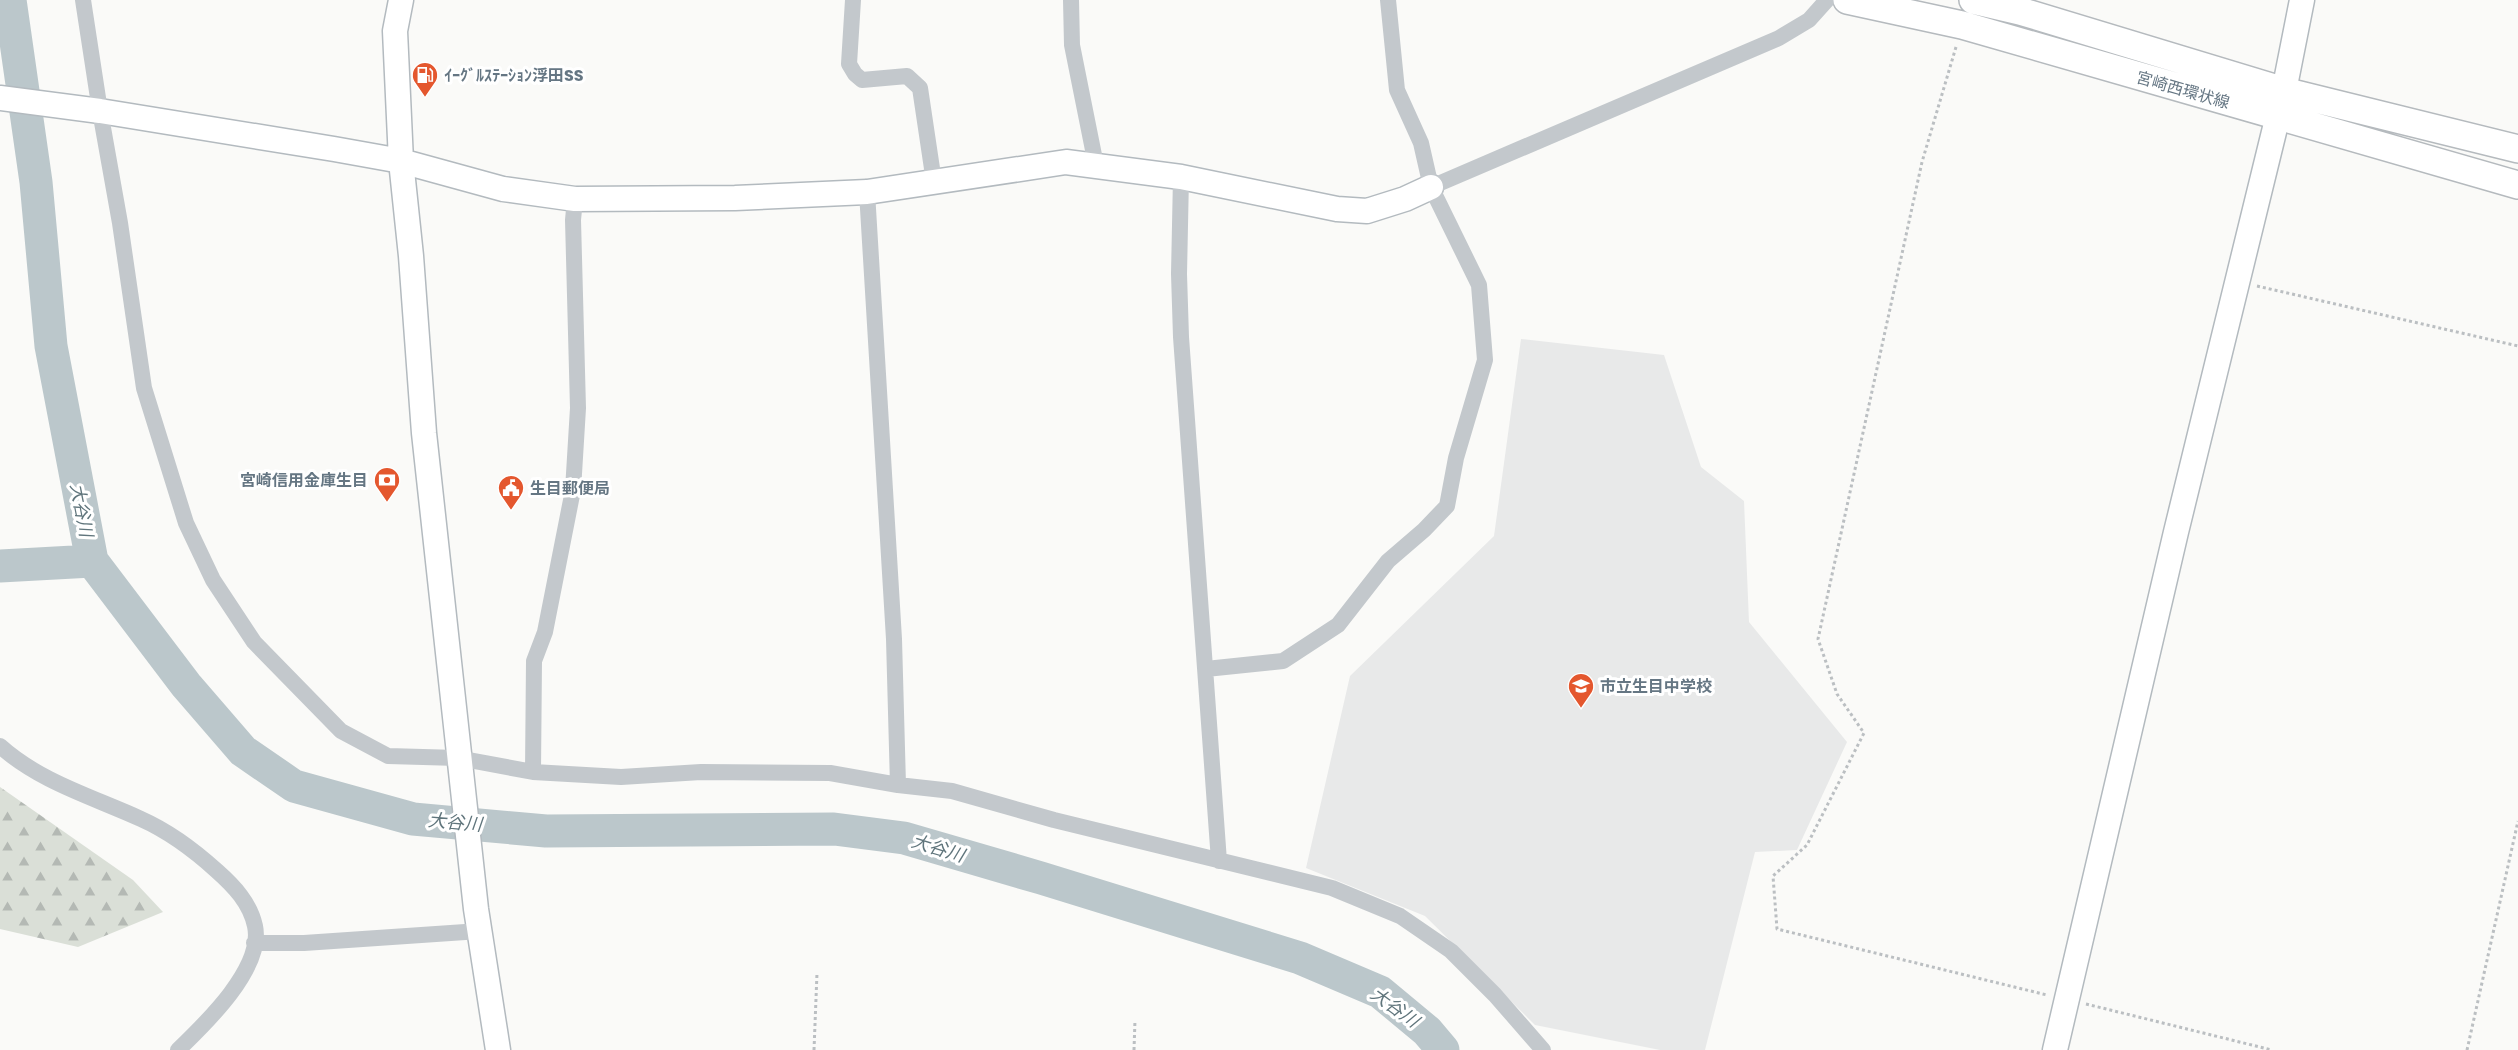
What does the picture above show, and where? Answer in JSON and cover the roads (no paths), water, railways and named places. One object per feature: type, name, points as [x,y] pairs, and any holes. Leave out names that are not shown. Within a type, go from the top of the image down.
[{"type":"main road","name":"宮崎西環状線","points":[[1847,0],[1962,25],[2518,185]]},
{"type":"main road","name":"宮崎西環状線","points":[[1973,0],[2020,11],[2284,91],[2518,149]]},
{"type":"street","points":[[83,0],[91,109],[120,223],[144,388],[186,523],[213,579],[254,642],[341,731],[388,756],[458,758],[533,772],[621,777],[701,772],[830,772],[898,785],[952,791],[1054,820],[1332,888],[1400,916],[1451,951],[1495,995],[1543,1050]]},
{"type":"street","points":[[401,0],[396,31],[401,161],[425,444],[458,758],[478,920],[498,1050]]},
{"type":"street","points":[[853,0],[849,64],[862,80],[907,76],[920,88],[934,182]]},
{"type":"street","points":[[1071,0],[1072,45],[1096,165]]},
{"type":"street","points":[[1206,669],[1283,661],[1338,625],[1388,561],[1424,530],[1447,506],[1456,459],[1485,360],[1479,285],[1431,187],[1421,143],[1397,90],[1388,0]]},
{"type":"street","points":[[0,98],[91,109],[401,161],[503,189],[575,199],[735,198],[867,192],[1066,162],[1181,177],[1326,207],[1367,211],[1405,199],[1779,38],[1809,20],[1827,0]]},
{"type":"street","points":[[2055,1050],[2236,282],[2284,91],[2302,0]]},
{"type":"street","points":[[1181,177],[1179,274],[1181,338],[1219,861]]},
{"type":"street","points":[[867,192],[893,627],[898,785]]},
{"type":"street","points":[[533,772],[534,661],[544,632],[573,490],[578,408],[573,220],[575,199]]},
{"type":"street","points":[[0,746],[14,759],[60,785],[144,820],[205,860],[231,883],[246,902],[255,927],[254,943],[242,975],[231,994],[178,1050]]},
{"type":"street","points":[[254,943],[304,943],[478,920]]},
{"type":"waterway","name":"大谷川","points":[[10,0],[36,182],[51,346],[92,561],[186,685],[243,751],[294,786],[413,819],[546,831],[834,829],[904,838],[1300,958],[1380,992],[1427,1031],[1443,1050]]},
{"type":"waterway","points":[[0,566],[92,561]]},
{"type":"place","name":"ｲｰｸﾞﾙｽﾃｰｼｮﾝ浮田SS","points":[[425,98]]},
{"type":"place","name":"宮崎信用金庫生目","points":[[387,503]]},
{"type":"place","name":"生目郵便局","points":[[511,511]]},
{"type":"place","name":"市立生目中学校","points":[[1581,709]]}]
